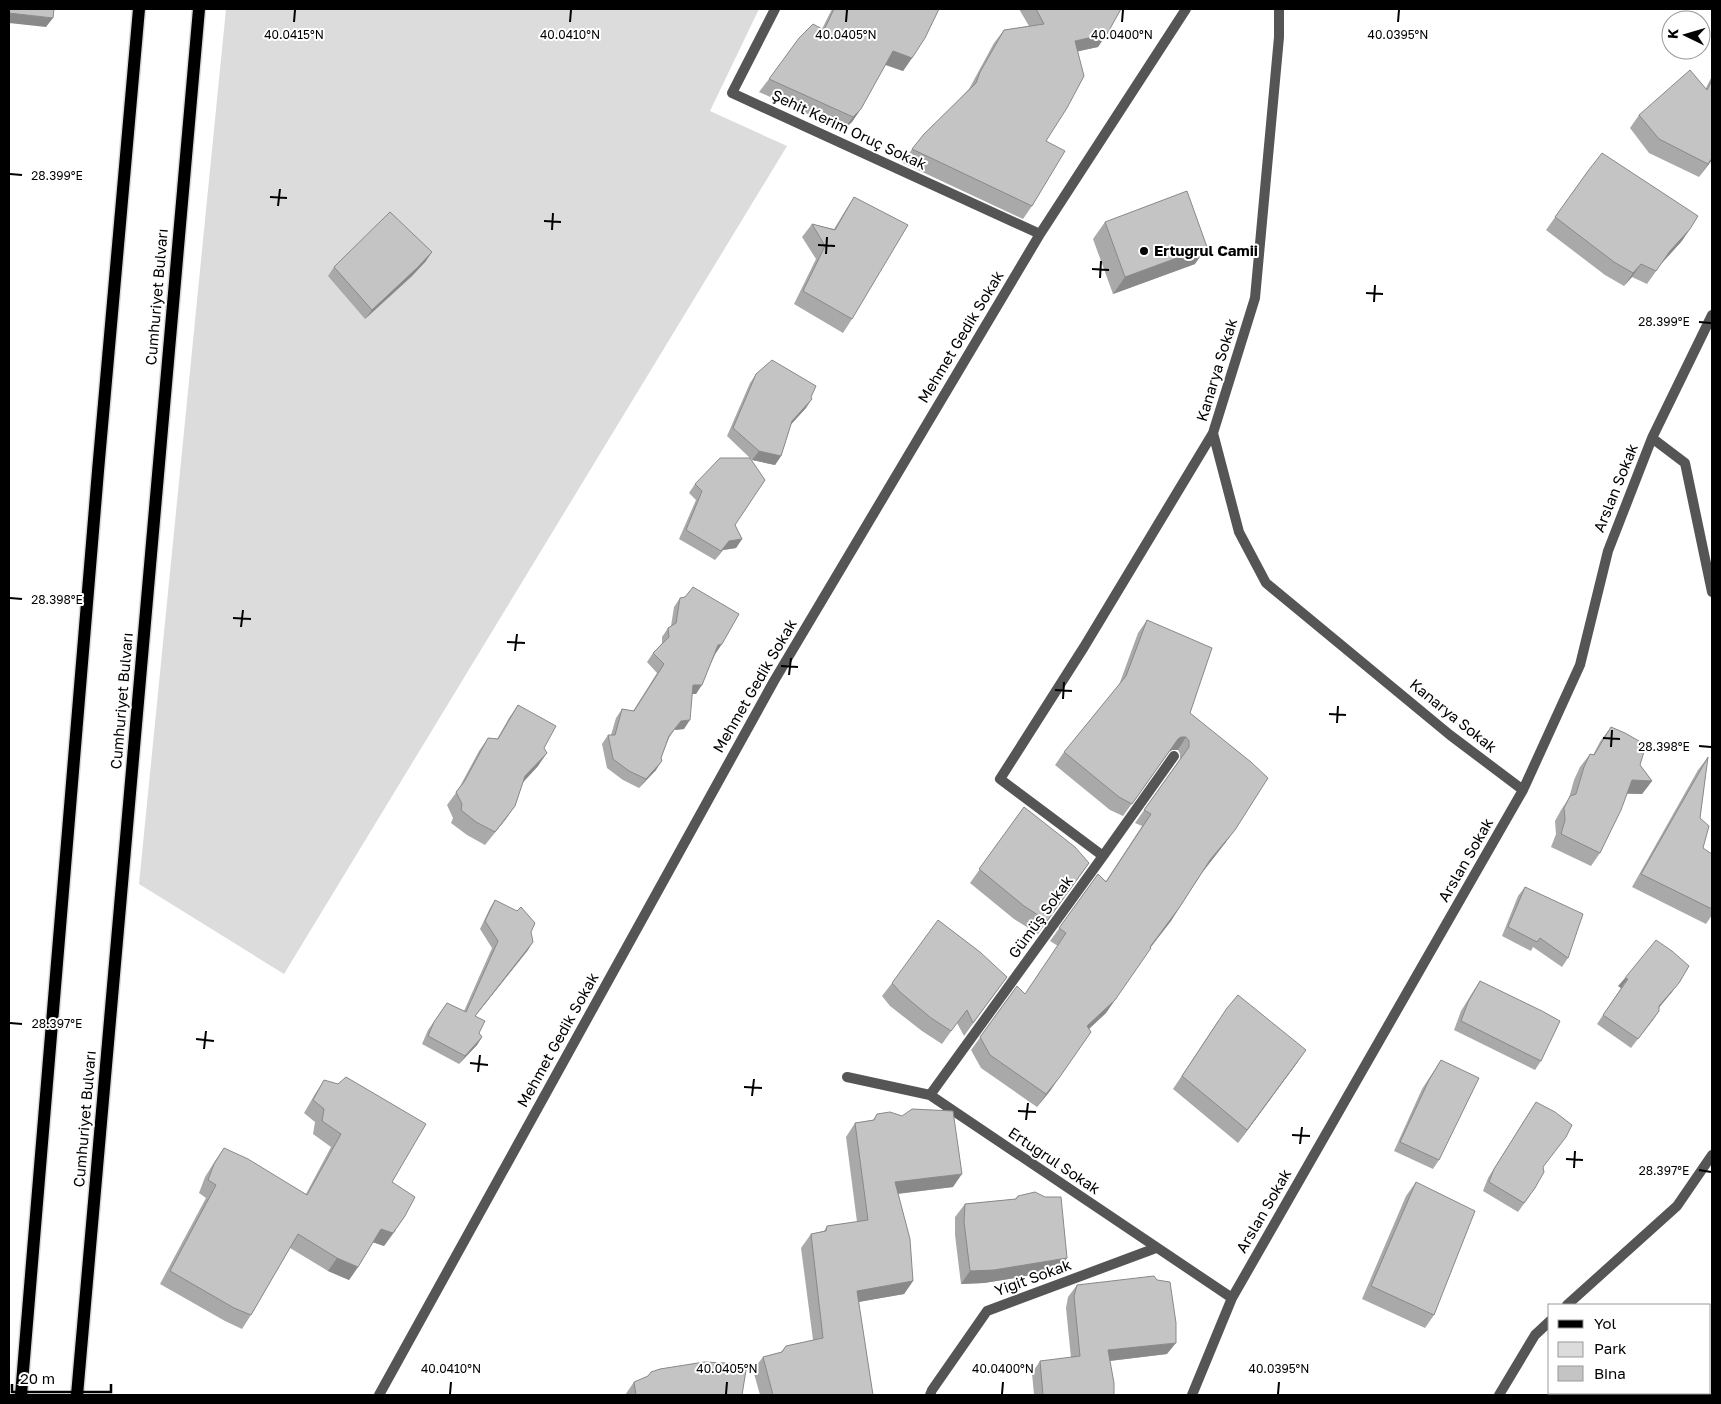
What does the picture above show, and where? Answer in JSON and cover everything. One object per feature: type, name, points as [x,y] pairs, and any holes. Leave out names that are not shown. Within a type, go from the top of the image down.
[{"type":"main road","points":[[21,1395],[96,491],[139,9]]},
{"type":"main road","name":"Cumhuriyet Bulvarı","points":[[77,1395],[199,9]]},
{"type":"street","name":"Şehit Kerim Oruç Sokak","points":[[775,9],[732,93],[1040,234]]},
{"type":"street","name":"Mehmet Gedik Sokak","points":[[379,1395],[774,681],[1040,234],[1186,9]]},
{"type":"street","name":"Kanarya Sokak","points":[[1280,9],[1278,57],[1255,298],[1213,433],[1239,532],[1266,583],[1450,734],[1523,790]]},
{"type":"street","name":"Arslan Sokak","points":[[1192,1395],[1232,1298],[1523,790],[1580,665],[1608,551],[1652,438],[1712,315]]},
{"type":"street","points":[[1103,856],[1000,779],[1213,433]]},
{"type":"street","points":[[1652,438],[1685,463],[1712,592]]},
{"type":"street","name":"Gümüş Sokak","points":[[930,1095],[1174,756]]},
{"type":"street","name":"Ertuğrul Sokak","points":[[847,1077],[930,1095],[1232,1298]]},
{"type":"street","points":[[1568,1304],[1677,1206],[1712,1155]]},
{"type":"street","name":"Yiğit Sokak","points":[[930,1395],[987,1311],[1156,1248]]},
{"type":"street","points":[[1499,1395],[1535,1335],[1548,1323]]},
{"type":"green space","points":[[226,9],[759,9],[710,111],[787,146],[284,974],[139,884]]},
{"type":"building","points":[[9,9],[54,9],[53,18],[9,13]]},
{"type":"building","points":[[834,9],[939,9],[925,38],[912,58],[893,51],[861,109],[853,117],[769,79],[799,38],[813,24],[824,30]]},
{"type":"building","points":[[1036,9],[1121,9],[1107,34],[1075,41],[1084,76],[1046,141],[1065,151],[1032,206],[912,149],[924,134],[976,83],[980,72],[1004,30],[1044,24]]},
{"type":"building","points":[[1690,70],[1707,90],[1712,80],[1712,158],[1708,164],[1659,139],[1639,115]]},
{"type":"building","points":[[1602,153],[1698,216],[1690,229],[1670,251],[1656,271],[1641,264],[1633,273],[1614,262],[1555,217]]},
{"type":"building","name":"Ertuğrul Camii","points":[[1187,191],[1207,247],[1125,277],[1105,222]]},
{"type":"building","points":[[854,197],[908,225],[852,319],[803,291],[825,246],[812,224],[835,230]]},
{"type":"building","points":[[390,212],[432,252],[372,310],[334,267]]},
{"type":"building","points":[[772,360],[816,386],[811,397],[812,399],[792,421],[781,456],[759,451],[733,428],[756,374]]},
{"type":"building","points":[[720,458],[750,458],[765,480],[735,525],[742,539],[729,541],[721,551],[686,530],[702,491],[695,484]]},
{"type":"building","points":[[693,587],[739,614],[722,644],[718,645],[702,685],[693,685],[690,720],[681,721],[669,736],[661,758],[662,761],[646,779],[629,771],[613,759],[608,735],[615,735],[622,709],[634,711],[664,664],[653,653],[669,637],[668,628],[676,623],[680,598],[685,597]]},
{"type":"building","points":[[1147,620],[1212,648],[1190,713],[1268,778],[1235,830],[1210,860],[1115,1000],[1087,1026],[1091,1032],[1046,1094],[990,1055],[980,1037],[1017,986],[1025,994],[1066,933],[1059,928],[1098,874],[1106,882],[1151,814],[1144,810],[1189,747],[1189,741],[1186,737],[1178,739],[1132,804],[1119,797],[1064,752],[1126,676]]},
{"type":"building","points":[[518,705],[556,726],[544,748],[547,753],[525,776],[515,806],[495,832],[476,822],[461,810],[462,804],[456,792],[464,782],[488,738],[498,739]]},
{"type":"building","points":[[1611,727],[1646,745],[1640,765],[1652,781],[1632,780],[1621,810],[1600,853],[1561,834],[1565,820],[1564,808],[1570,796],[1576,794],[1590,754],[1594,755]]},
{"type":"building","points":[[1708,757],[1700,818],[1709,826],[1703,848],[1712,854],[1712,909],[1641,874]]},
{"type":"building","points":[[1024,807],[1075,847],[1089,863],[1047,921],[1024,906],[979,869]]},
{"type":"building","points":[[1525,887],[1583,914],[1568,958],[1540,938],[1537,942],[1508,927]]},
{"type":"building","points":[[495,900],[517,911],[521,907],[535,923],[531,932],[533,942],[475,1016],[485,1021],[479,1033],[482,1037],[465,1056],[428,1036],[434,1022],[447,1003],[466,1012],[498,941],[485,921]]},
{"type":"building","points":[[938,920],[980,952],[1007,977],[973,1023],[967,1010],[951,1031],[931,1018],[892,983]]},
{"type":"building","points":[[1656,940],[1689,966],[1679,983],[1659,1006],[1659,1011],[1638,1039],[1603,1015],[1628,979],[1625,978]]},
{"type":"building","points":[[1480,981],[1560,1021],[1541,1061],[1461,1021],[1468,1002]]},
{"type":"building","points":[[1238,995],[1306,1050],[1247,1130],[1182,1076],[1227,1008]]},
{"type":"building","points":[[1441,1060],[1479,1078],[1439,1160],[1400,1142],[1429,1080]]},
{"type":"building","points":[[346,1077],[426,1124],[392,1182],[415,1197],[393,1233],[381,1229],[358,1267],[337,1258],[298,1234],[251,1315],[234,1308],[170,1271],[216,1185],[208,1180],[214,1164],[224,1148],[248,1159],[307,1195],[341,1134],[322,1121],[324,1109],[313,1100],[324,1080],[338,1084]]},
{"type":"building","points":[[1536,1102],[1555,1112],[1572,1125],[1566,1137],[1543,1167],[1544,1172],[1524,1203],[1489,1182],[1494,1169]]},
{"type":"building","points":[[912,1109],[953,1111],[962,1174],[895,1182],[910,1239],[913,1281],[857,1291],[873,1395],[773,1395],[763,1357],[782,1352],[786,1346],[823,1338],[811,1234],[826,1231],[827,1226],[868,1220],[855,1123],[874,1120],[877,1114],[890,1112],[902,1116]]},
{"type":"building","points":[[1416,1182],[1475,1211],[1434,1315],[1371,1286]]},
{"type":"building","points":[[1035,1192],[1045,1197],[1061,1197],[1067,1258],[994,1270],[970,1271],[964,1222],[965,1204],[1016,1199],[1018,1196]]},
{"type":"building","points":[[1154,1276],[1157,1280],[1170,1282],[1176,1323],[1176,1343],[1108,1350],[1114,1383],[1114,1395],[1043,1395],[1040,1361],[1080,1356],[1074,1296],[1077,1285]]},
{"type":"building","points":[[704,1362],[747,1364],[742,1395],[636,1395],[634,1382],[648,1376],[651,1372]]},
{"type":"place","name":"Ertuğrul Camii","points":[[1144,251]]}]
